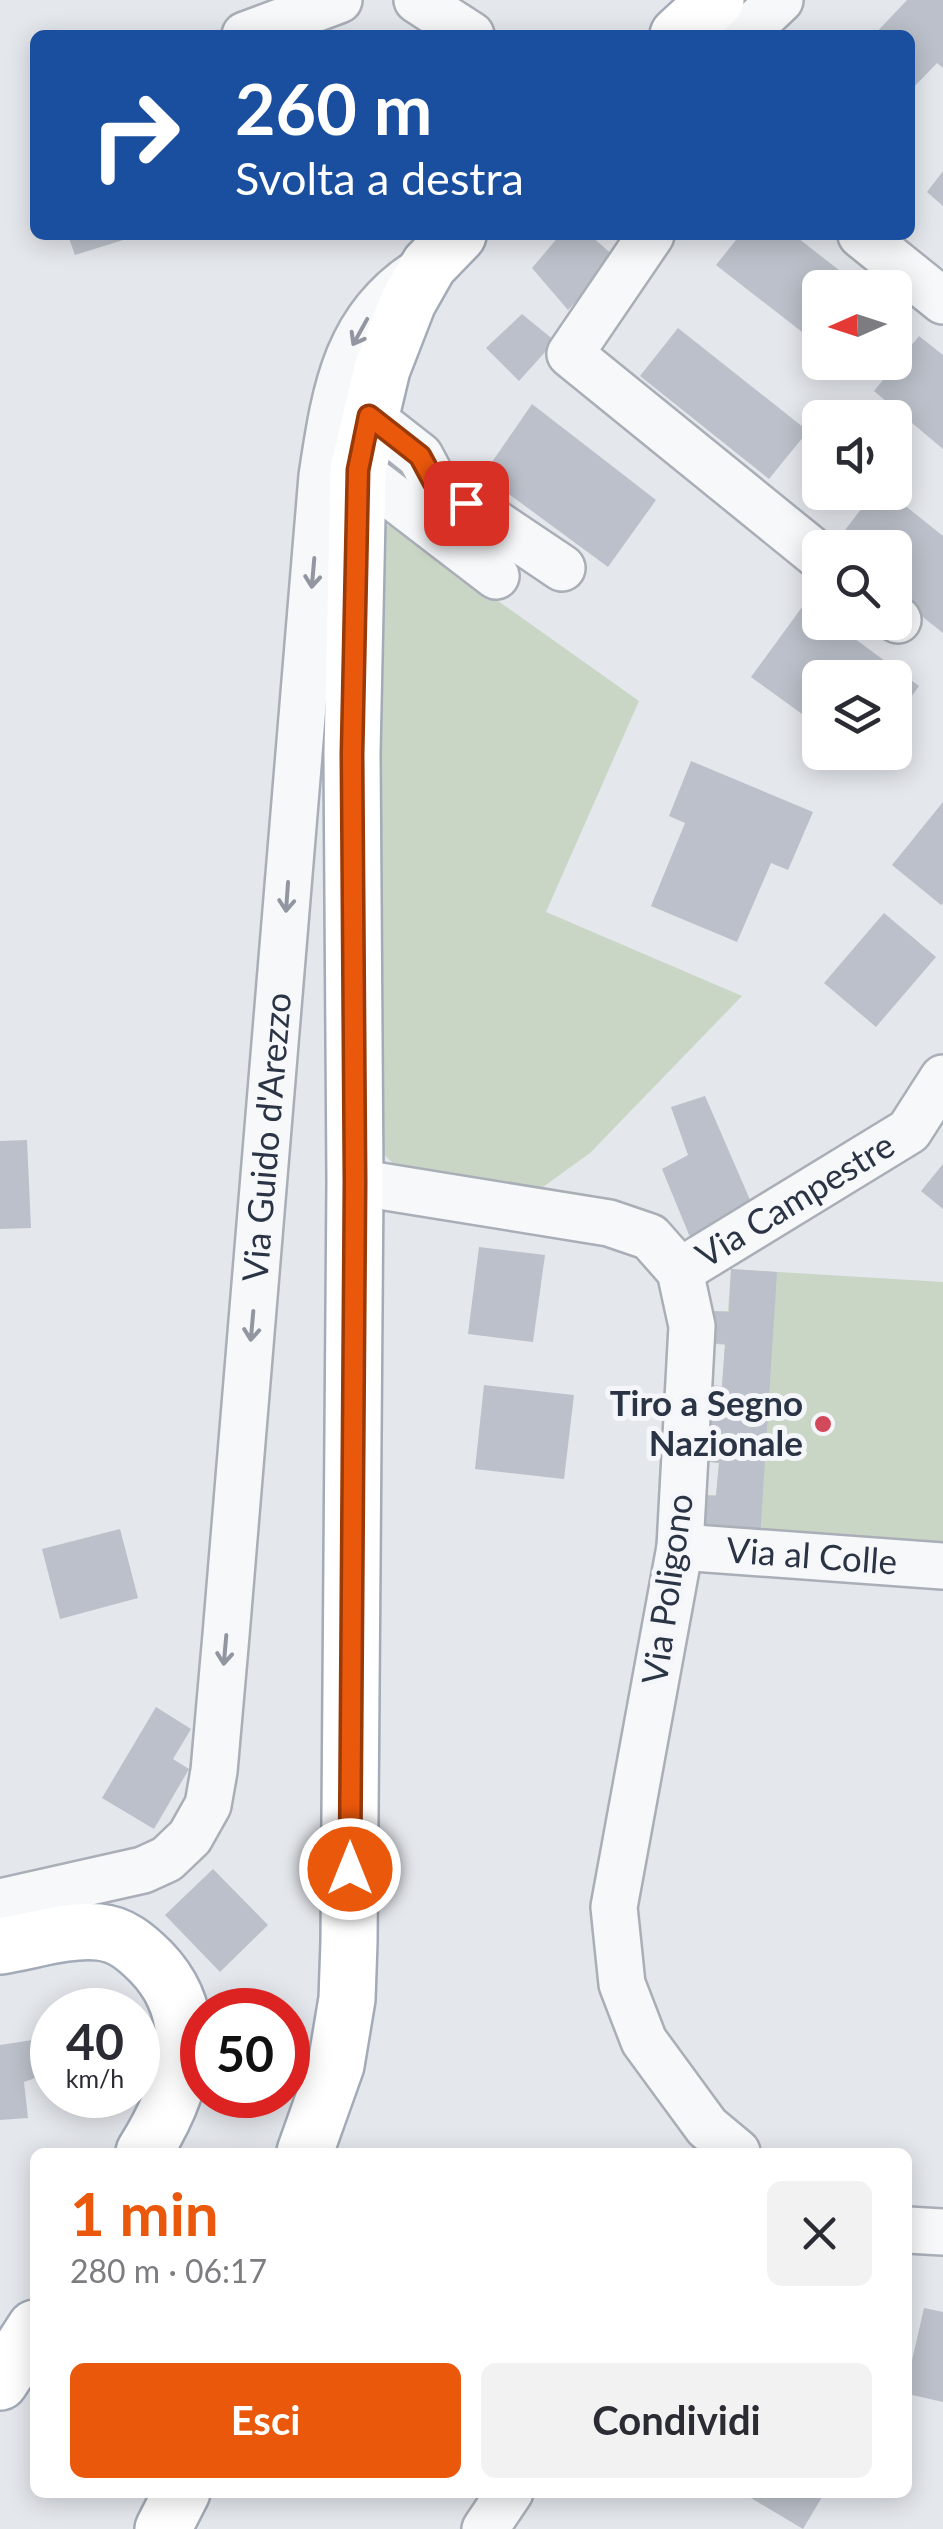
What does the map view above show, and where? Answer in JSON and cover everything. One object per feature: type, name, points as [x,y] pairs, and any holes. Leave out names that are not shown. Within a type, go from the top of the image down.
[{"type":"main road","points":[[683,30],[716,0]]},
{"type":"main road","points":[[306,2148],[336,2064],[347,1999],[355,1182],[352,754],[358,470],[382,369],[408,302],[443,250]]},
{"type":"main road","points":[[0,1946],[100,1932],[122,1938],[139,1950],[165,1979],[183,2017],[184,2048],[168,2114],[147,2148]]},
{"type":"main road","points":[[0,2382],[30,2336]]},
{"type":"main road","points":[[164,2529],[179,2498]]},
{"type":"main road","points":[[189,2529],[195,2498]]},
{"type":"street","points":[[258,30],[339,0]]},
{"type":"street","points":[[340,30],[355,0]]},
{"type":"street","points":[[417,0],[462,30]]},
{"type":"street","points":[[747,30],[780,0]]},
{"type":"street","points":[[647,240],[570,354],[802,542]]},
{"type":"street","points":[[867,240],[943,301]]},
{"type":"street","name":"Via Guido d'Arezzo","points":[[0,1902],[143,1870],[167,1858],[190,1837],[208,1805],[228,1616],[322,476],[342,370],[359,331],[379,303],[443,250]]},
{"type":"street","points":[[369,416],[420,456],[434,482],[562,568]]},
{"type":"street","points":[[358,470],[496,576]]},
{"type":"street","name":"Via Campestre","points":[[680,1271],[909,1131],[943,1078]]},
{"type":"street","points":[[355,1182],[610,1223],[650,1237],[680,1271]]},
{"type":"street","name":"Via Poligono","points":[[680,1271],[692,1326],[680,1547],[614,1907],[622,1984],[644,2041],[706,2127],[733,2148]]},
{"type":"street","name":"Via al Colle","points":[[680,1547],[943,1566]]},
{"type":"street","points":[[912,2230],[943,2232]]},
{"type":"street","points":[[485,2529],[506,2498]]},
{"type":"green space","points":[[391,525],[639,701],[546,912],[742,996],[590,1153],[543,1187],[514,1193],[404,1174],[375,1146],[376,527]]},
{"type":"green space","name":"Tiro a Segno Nazionale","points":[[731,1269],[943,1282],[943,1550],[696,1534],[698,1495],[716,1495],[719,1463],[701,1461],[705,1385],[722,1386],[725,1345],[708,1343],[710,1311],[728,1311]]},
{"type":"building","points":[[907,0],[943,0],[943,68],[937,63],[915,86],[915,30],[879,30]]},
{"type":"building","points":[[943,171],[943,206],[927,192]]},
{"type":"building","points":[[70,240],[123,240],[75,255]]},
{"type":"building","points":[[556,240],[596,240],[616,258],[568,310],[532,268]]},
{"type":"building","points":[[736,240],[800,240],[839,270],[802,270],[802,332],[716,265]]},
{"type":"building","points":[[522,314],[555,341],[519,381],[486,348]]},
{"type":"building","points":[[678,328],[802,426],[802,438],[769,479],[640,376]]},
{"type":"building","points":[[919,336],[943,355],[943,449],[912,423],[912,400],[885,400],[874,391],[883,380],[912,380],[912,345]]},
{"type":"building","points":[[532,404],[656,500],[608,567],[483,475]]},
{"type":"building","points":[[860,510],[910,510],[943,536],[943,633],[912,608],[912,530],[845,530]]},
{"type":"building","points":[[802,607],[802,640],[856,640],[884,660],[802,660],[802,714],[751,677]]},
{"type":"building","points":[[691,761],[813,812],[788,870],[771,863],[737,942],[651,906],[685,823],[669,816]]},
{"type":"building","points":[[943,802],[943,903],[941,905],[892,865]]},
{"type":"building","points":[[884,913],[936,957],[876,1027],[824,983]]},
{"type":"building","points":[[705,1096],[754,1209],[692,1242],[662,1169],[688,1155],[671,1107]]},
{"type":"building","points":[[27,1140],[31,1228],[0,1229],[0,1141]]},
{"type":"building","points":[[943,1164],[943,1209],[921,1191]]},
{"type":"building","points":[[479,1247],[545,1255],[533,1342],[468,1334]]},
{"type":"building","points":[[731,1269],[777,1272],[760,1538],[696,1534],[698,1495],[716,1496],[719,1463],[701,1461],[705,1385],[722,1386],[725,1344],[708,1343],[710,1311],[729,1312]]},
{"type":"building","points":[[484,1385],[574,1395],[564,1479],[475,1469]]},
{"type":"building","points":[[120,1529],[138,1598],[60,1619],[42,1549]]},
{"type":"building","points":[[156,1707],[191,1729],[173,1759],[189,1769],[154,1829],[102,1798]]},
{"type":"building","points":[[213,1869],[268,1925],[220,1972],[165,1915]]},
{"type":"building","points":[[30,2040],[30,2080],[24,2082],[28,2118],[0,2120],[0,2045]]},
{"type":"building","points":[[924,2308],[943,2312],[943,2402],[912,2395],[912,2360]]},
{"type":"building","points":[[751,2498],[821,2498],[803,2529]]},
{"type":"place","name":"Tiro a Segno Nazionale","points":[[823,1424]]},
{"type":"route","points":[[350,1869],[355,1182],[352,754],[358,470],[369,416],[420,456],[434,482],[466,503]]}]
